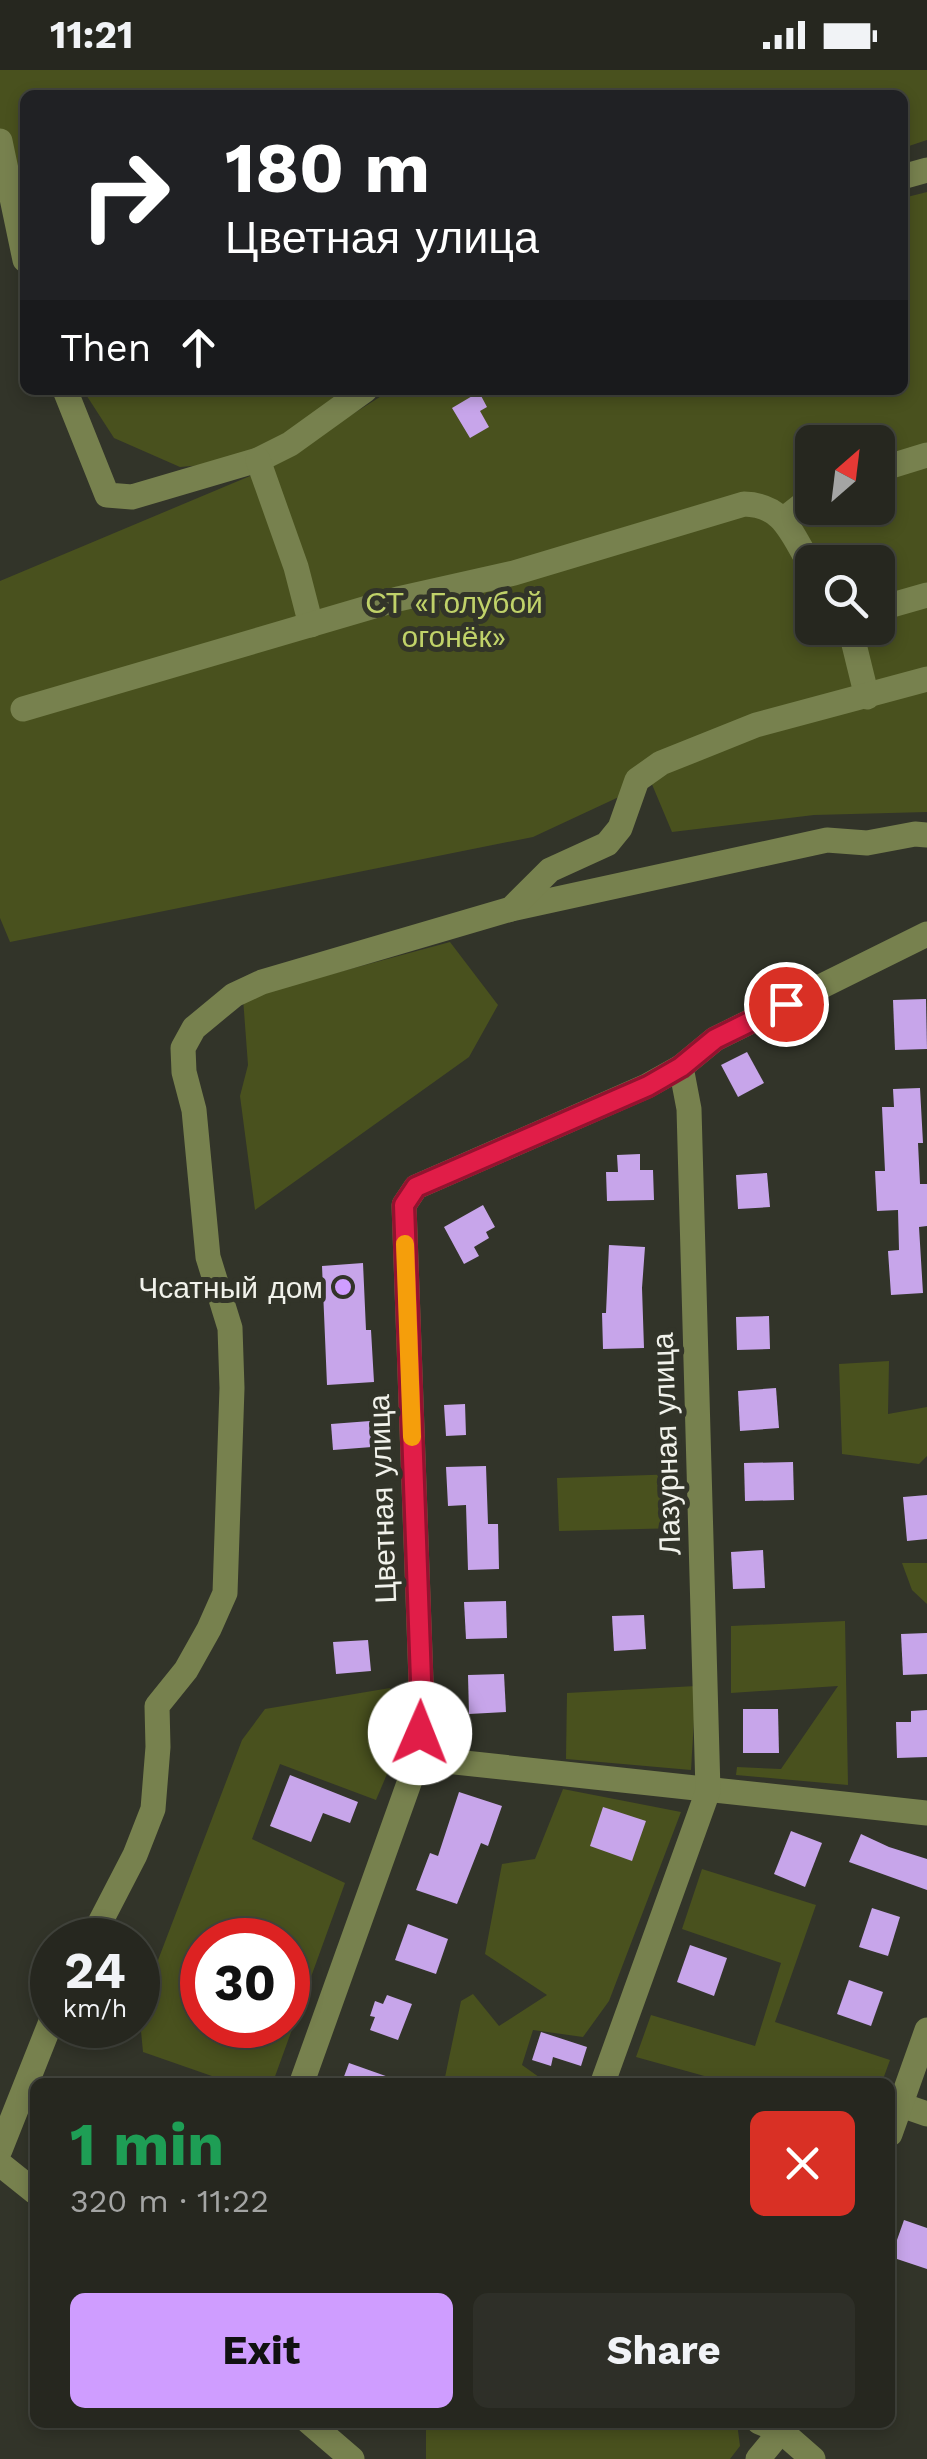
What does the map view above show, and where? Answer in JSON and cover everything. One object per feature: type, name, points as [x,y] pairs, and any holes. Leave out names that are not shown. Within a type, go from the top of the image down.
[{"type":"street","points":[[0,141],[20,236]]},
{"type":"street","points":[[68,395],[120,496],[258,460],[290,444],[357,395]]},
{"type":"street","points":[[895,465],[927,455]]},
{"type":"street","points":[[258,460],[311,624]]},
{"type":"street","points":[[23,709],[398,598],[514,573],[744,504],[757,504],[784,519],[799,545]]},
{"type":"street","points":[[784,519],[795,510]]},
{"type":"street","points":[[895,604],[927,595]]},
{"type":"street","points":[[854,645],[867,697]]},
{"type":"street","points":[[511,909],[550,870],[607,844],[620,828],[637,780],[661,762],[756,726],[927,680]]},
{"type":"street","points":[[102,1918],[153,1810],[157,1706],[186,1670],[224,1592],[232,1388],[230,1328],[208,1257],[194,1110],[184,1072],[183,1048],[194,1028],[234,995],[262,982],[511,909],[827,840],[867,843],[915,834],[927,836]]},
{"type":"street","points":[[681,1067],[715,1039],[927,934]]},
{"type":"street","name":"Цветная улица","points":[[303,2078],[418,1758],[422,1708],[404,1205],[416,1187],[648,1086],[681,1067]]},
{"type":"street","name":"Лазурная улица","points":[[604,2078],[708,1790],[689,1109],[681,1067]]},
{"type":"street","points":[[418,1758],[927,1813]]},
{"type":"street","points":[[895,2121],[927,2030]]},
{"type":"street","points":[[0,2150],[40,2048]]},
{"type":"street","points":[[901,2105],[927,2114]]},
{"type":"street","points":[[0,2164],[30,2188]]},
{"type":"street","points":[[316,2428],[352,2459]]},
{"type":"street","points":[[758,2459],[773,2428]]},
{"type":"street","points":[[777,2428],[813,2459]]},
{"type":"green space","points":[[0,70],[927,70],[927,140],[908,146],[908,90],[20,90],[20,235],[0,137]]},
{"type":"green space","name":"СТ «Голубой огонёк»","points":[[927,192],[927,812],[814,815],[672,832],[651,782],[533,837],[10,942],[0,918],[0,581],[262,471],[383,395],[908,395],[908,197]]},
{"type":"green space","points":[[86,395],[340,395],[312,420],[226,463],[180,467],[114,438]]},
{"type":"green space","points":[[450,942],[498,1005],[469,1057],[255,1210],[240,1096],[248,1065],[243,998]]},
{"type":"green space","points":[[889,1361],[888,1414],[927,1407],[927,1456],[919,1464],[842,1454],[839,1364]]},
{"type":"green space","points":[[681,1474],[681,1528],[559,1531],[557,1478]]},
{"type":"green space","points":[[902,1563],[927,1563],[927,1604],[912,1590]]},
{"type":"green space","points":[[845,1621],[848,1785],[736,1775],[737,1767],[781,1769],[838,1686],[731,1693],[731,1626]]},
{"type":"green space","points":[[696,1686],[691,1770],[566,1759],[567,1693]]},
{"type":"green space","points":[[390,1688],[398,1748],[376,1800],[280,1764],[252,1839],[345,1883],[310,1980],[310,1918],[180,1918],[180,2048],[285,2048],[274,2078],[218,2078],[143,2052],[143,2048],[160,2048],[160,1955],[242,1740],[265,1709]]},
{"type":"green space","points":[[563,1789],[681,1812],[609,2001],[583,2037],[533,2030],[522,2065],[540,2078],[445,2078],[461,2001],[473,1994],[499,2026],[547,1995],[485,1954],[502,1864],[535,1859]]},
{"type":"green space","points":[[702,1869],[816,1905],[775,2022],[890,2060],[883,2078],[712,2078],[636,2057],[651,2015],[755,2046],[781,1963],[682,1929]]},
{"type":"green space","points":[[426,2428],[738,2428],[740,2446],[730,2459],[426,2459]]},
{"type":"building","points":[[481,395],[487,407],[480,411],[489,427],[470,438],[452,408]]},
{"type":"building","points":[[926,999],[927,1049],[895,1050],[893,1000]]},
{"type":"building","points":[[747,1052],[764,1083],[738,1097],[721,1065]]},
{"type":"building","points":[[920,1088],[920,1184],[927,1184],[927,1226],[919,1227],[923,1293],[891,1295],[888,1251],[899,1250],[898,1210],[877,1211],[875,1171],[885,1171],[882,1107],[894,1107],[893,1089]]},
{"type":"building","points":[[640,1154],[640,1170],[653,1170],[654,1200],[607,1201],[606,1172],[618,1172],[617,1155]]},
{"type":"building","points":[[767,1173],[770,1207],[738,1209],[736,1175]]},
{"type":"building","points":[[483,1205],[495,1227],[486,1232],[489,1238],[474,1247],[479,1256],[464,1264],[444,1227]]},
{"type":"building","points":[[609,1245],[645,1247],[644,1348],[603,1349],[602,1313],[606,1313]]},
{"type":"building","points":[[363,1263],[366,1330],[371,1330],[374,1382],[327,1385],[322,1266]]},
{"type":"building","points":[[769,1316],[770,1349],[737,1350],[736,1317]]},
{"type":"building","points":[[776,1388],[779,1428],[740,1431],[738,1391]]},
{"type":"building","points":[[465,1404],[466,1435],[446,1436],[444,1405]]},
{"type":"building","points":[[370,1421],[372,1447],[333,1450],[331,1424]]},
{"type":"building","points":[[793,1462],[794,1500],[745,1501],[744,1463]]},
{"type":"building","points":[[486,1466],[488,1524],[498,1524],[499,1569],[468,1570],[466,1505],[448,1506],[446,1467]]},
{"type":"building","points":[[927,1495],[927,1539],[907,1541],[903,1497]]},
{"type":"building","points":[[763,1550],[765,1588],[733,1589],[731,1552]]},
{"type":"building","points":[[506,1601],[507,1638],[466,1639],[464,1602]]},
{"type":"building","points":[[644,1615],[646,1649],[614,1651],[612,1616]]},
{"type":"building","points":[[927,1633],[927,1674],[903,1675],[901,1634]]},
{"type":"building","points":[[368,1640],[371,1671],[336,1674],[333,1642]]},
{"type":"building","points":[[504,1674],[506,1712],[469,1714],[468,1675]]},
{"type":"building","points":[[743,1709],[778,1709],[779,1753],[743,1753]]},
{"type":"building","points":[[927,1710],[927,1757],[897,1758],[896,1722],[911,1722],[911,1711]]},
{"type":"building","points":[[290,1775],[358,1802],[350,1823],[323,1813],[311,1842],[270,1826]]},
{"type":"building","points":[[459,1792],[502,1806],[488,1846],[481,1843],[457,1904],[416,1890],[430,1853],[438,1856]]},
{"type":"building","points":[[603,1807],[646,1821],[632,1861],[590,1846]]},
{"type":"building","points":[[791,1831],[822,1843],[805,1887],[774,1874]]},
{"type":"building","points":[[861,1834],[927,1859],[927,1890],[849,1862]]},
{"type":"building","points":[[872,1908],[900,1917],[888,1956],[859,1947]]},
{"type":"building","points":[[408,1924],[448,1939],[436,1974],[395,1960]]},
{"type":"building","points":[[690,1945],[727,1958],[714,1996],[677,1982]]},
{"type":"building","points":[[849,1980],[883,1992],[871,2026],[837,2014]]},
{"type":"building","points":[[387,1995],[412,2004],[398,2040],[370,2030],[375,2001],[383,2004]]},
{"type":"building","points":[[541,2032],[587,2047],[581,2066],[553,2057],[551,2066],[532,2060]]},
{"type":"building","points":[[349,2063],[391,2078],[343,2078]]},
{"type":"building","points":[[904,2220],[927,2228],[927,2269],[895,2258]]},
{"type":"slow traffic","points":[[405,1244],[412,1437]]},
{"type":"place","name":"Чсатный дом","points":[[343,1287]]},
{"type":"route","points":[[420,1733],[404,1205],[416,1187],[648,1086],[681,1067],[715,1039],[786,1004]]}]
